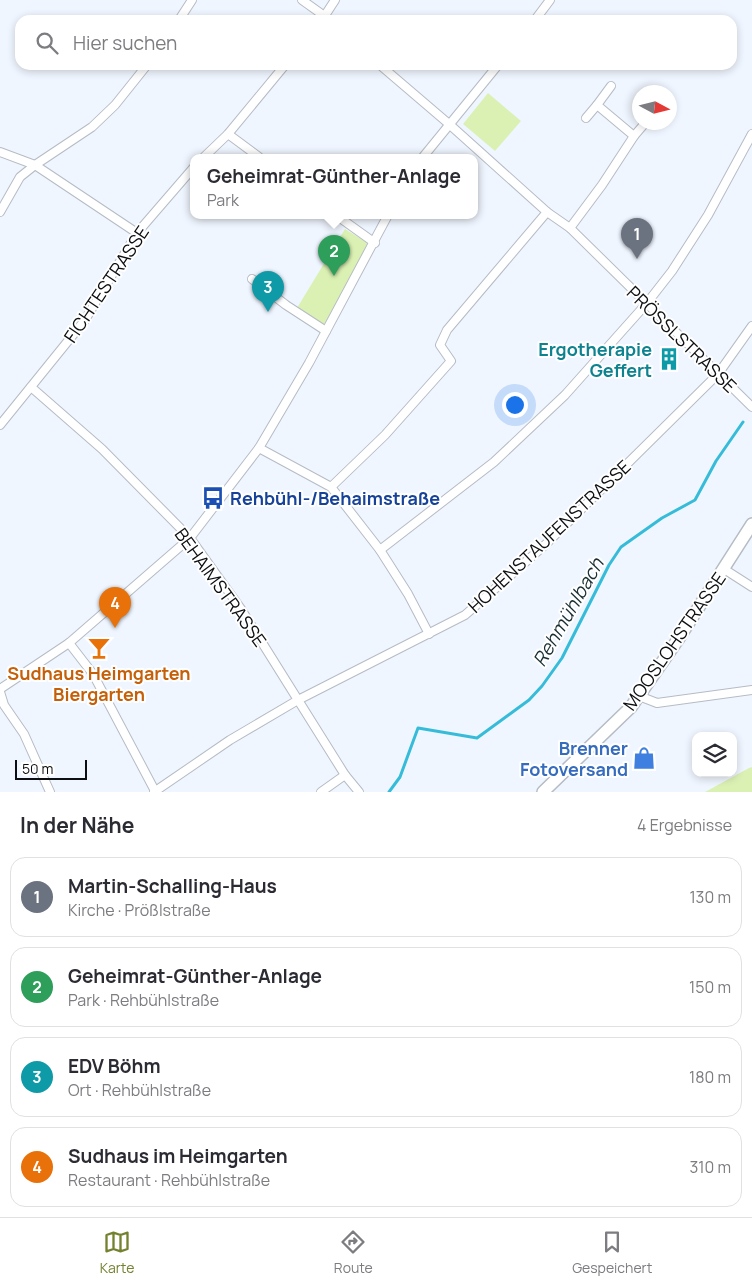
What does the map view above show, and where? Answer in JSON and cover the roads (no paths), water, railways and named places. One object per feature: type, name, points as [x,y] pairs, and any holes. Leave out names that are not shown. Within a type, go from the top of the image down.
[{"type":"street","points":[[183,15],[192,0]]},
{"type":"street","points":[[302,0],[321,15]]},
{"type":"street","points":[[328,15],[335,0]]},
{"type":"street","points":[[538,15],[550,0]]},
{"type":"street","points":[[0,212],[20,177],[92,127],[115,105],[144,70]]},
{"type":"street","points":[[207,154],[228,134],[281,70]]},
{"type":"street","name":"PRÖSSLSTRASSE","points":[[386,70],[547,212],[570,228],[752,407]]},
{"type":"street","points":[[425,154],[494,70]]},
{"type":"street","points":[[586,118],[612,86]]},
{"type":"street","points":[[597,105],[634,136]]},
{"type":"street","points":[[570,228],[639,130]]},
{"type":"street","points":[[228,134],[255,154]]},
{"type":"street","points":[[380,550],[494,462],[565,395],[647,303],[672,270],[708,216],[752,134]]},
{"type":"street","points":[[0,152],[35,165],[137,233]]},
{"type":"street","name":"FICHTESTRASSE","points":[[0,425],[86,320],[137,233],[190,172]]},
{"type":"street","points":[[331,486],[385,435],[450,361],[440,345],[447,330],[547,212]]},
{"type":"street","points":[[341,219],[374,243]]},
{"type":"street","points":[[50,792],[24,734],[4,705],[0,690],[69,643],[190,538],[259,448],[326,331],[386,219]]},
{"type":"street","points":[[252,279],[286,305],[326,331]]},
{"type":"street","name":"HOHENSTAUFENSTRASSE","points":[[155,792],[230,740],[298,700],[465,615],[546,544],[718,374],[752,326]]},
{"type":"street","name":"BEHAIMSTRASSE","points":[[30,388],[102,449],[190,538],[241,609],[345,775],[359,792]]},
{"type":"street","points":[[259,448],[331,486],[380,550],[408,594],[429,634]]},
{"type":"street","name":"MOOSLOHSTRASSE","points":[[543,792],[631,708],[752,524]]},
{"type":"street","points":[[724,569],[752,587]]},
{"type":"street","points":[[69,643],[93,674],[155,792]]},
{"type":"street","points":[[639,696],[657,703],[752,690]]},
{"type":"street","points":[[321,792],[345,775]]},
{"type":"waterway","name":"Rehmühlbach","points":[[389,792],[400,777],[418,728],[477,738],[529,700],[542,686],[562,658],[609,565],[621,547],[662,518],[695,500],[716,461],[743,422]]},
{"type":"place","name":"Martin-Schalling-Haus","points":[[637,259]]},
{"type":"place","name":"Geheimrat-Günther-Anlage","points":[[334,276]]},
{"type":"place","name":"EDV Böhm","points":[[268,312]]},
{"type":"place","name":"Ergotherapie Geffert","points":[[669,359]]},
{"type":"place","name":"Rehbühl-/Behaimstraße","points":[[213,498]]},
{"type":"place","name":"Sudhaus im Heimgarten","points":[[115,628]]},
{"type":"place","name":"Sudhaus Heimgarten Biergarten","points":[[99,648]]},
{"type":"place","name":"Brenner Fotoversand","points":[[644,758]]}]
